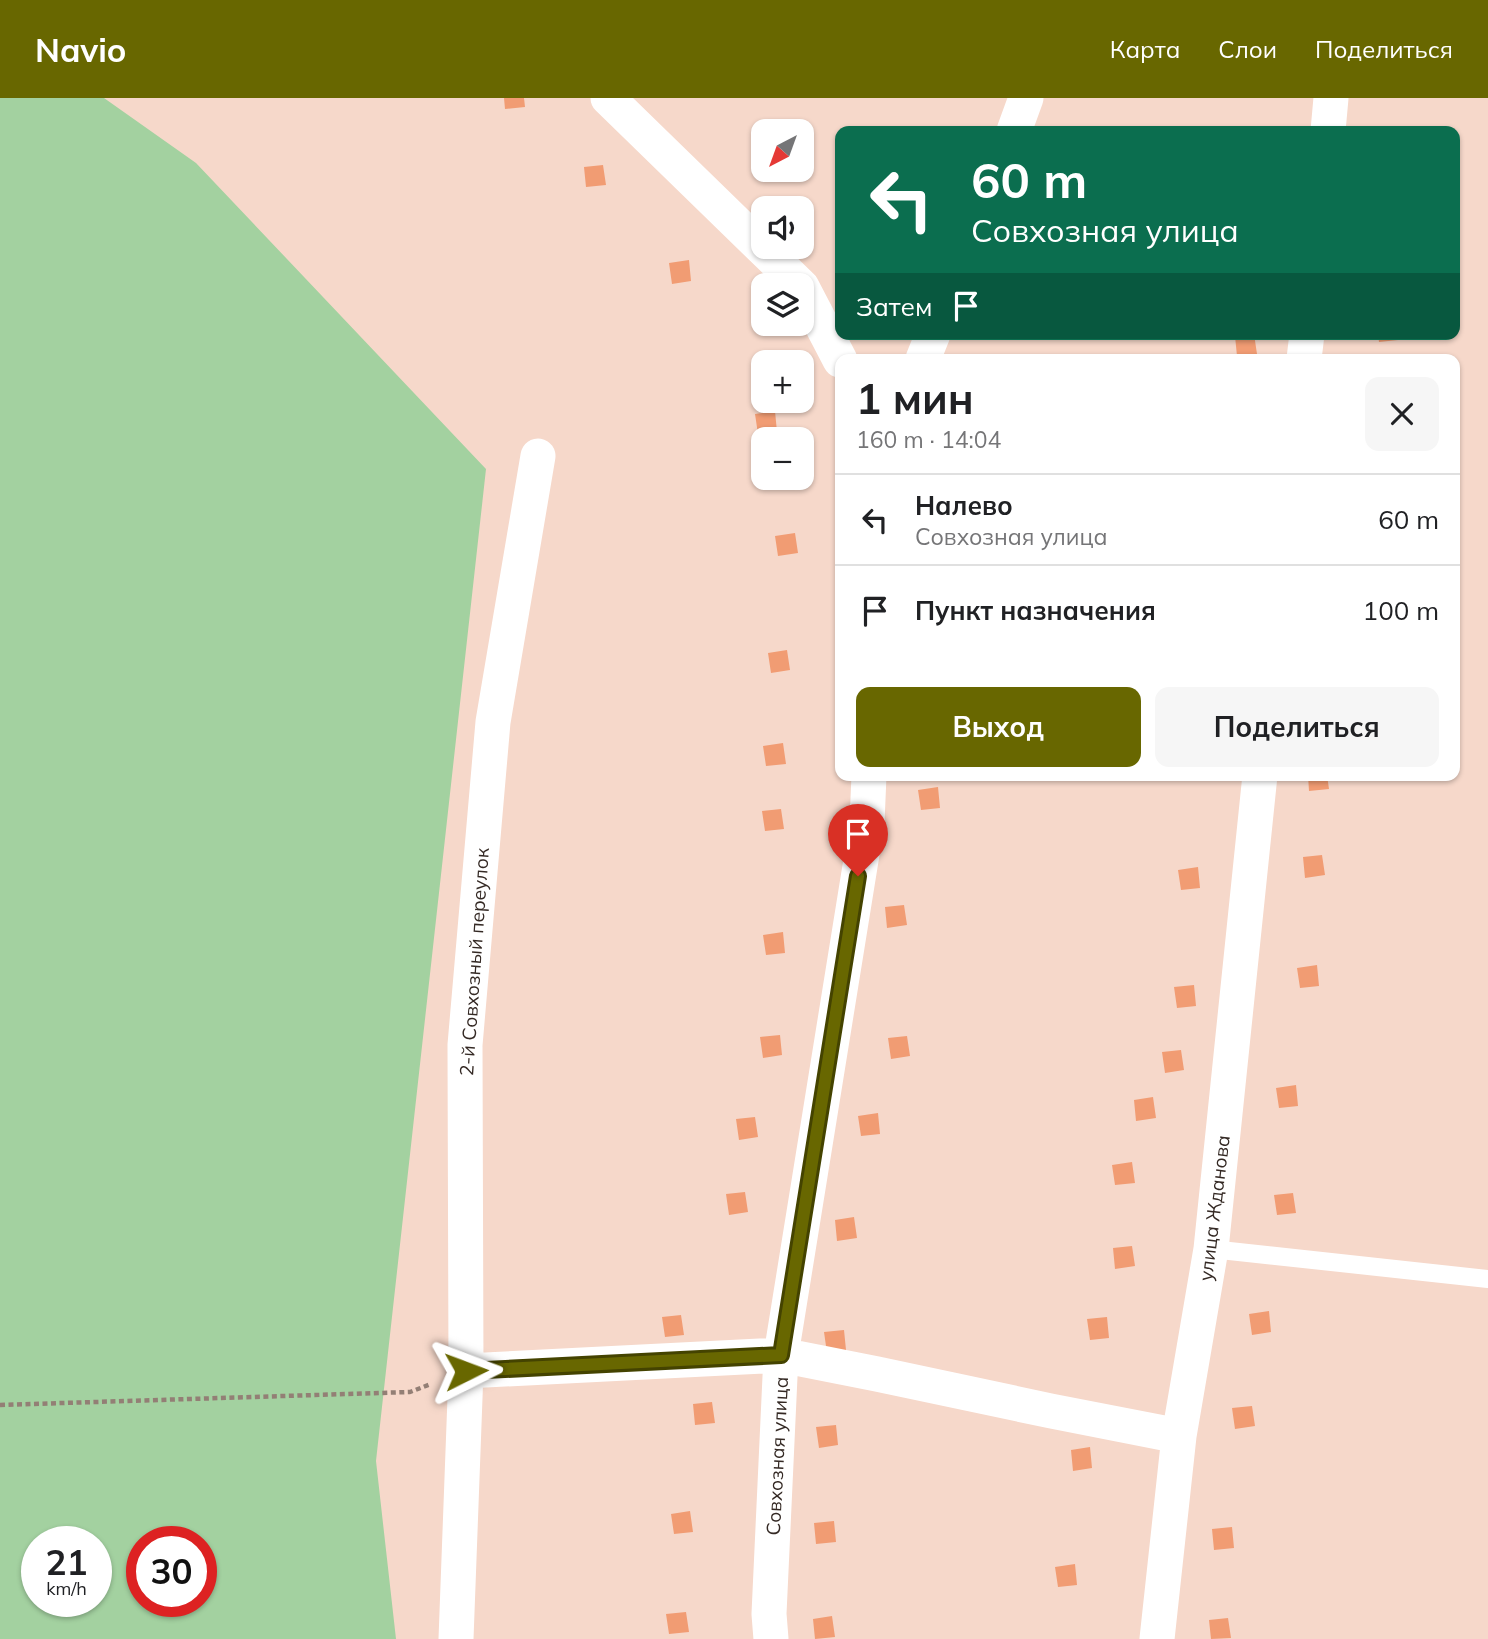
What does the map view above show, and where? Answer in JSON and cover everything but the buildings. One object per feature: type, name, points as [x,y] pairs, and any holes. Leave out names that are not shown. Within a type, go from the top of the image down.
[{"type":"street","points":[[608,98],[788,273]]},
{"type":"street","points":[[1016,126],[1026,98]]},
{"type":"street","points":[[1328,126],[1331,98]]},
{"type":"street","points":[[814,311],[837,354]]},
{"type":"street","name":"2-й Совхозный переулок","points":[[456,1639],[466,1371],[465,1045],[493,722],[538,456]]},
{"type":"street","name":"Совхозная улица","points":[[771,1639],[769,1614],[781,1355],[867,823],[869,781]]},
{"type":"street","name":"улица Жданова","points":[[1157,1639],[1180,1436],[1211,1250],[1260,781]]},
{"type":"street","points":[[466,1371],[781,1355],[1180,1436]]},
{"type":"lane","points":[[1211,1250],[1488,1279]]},
{"type":"path","points":[[0,1405],[410,1392]]},
{"type":"green space","points":[[0,98],[104,98],[196,163],[486,469],[376,1461],[396,1639],[0,1639]]},
{"type":"route","points":[[466,1371],[781,1355],[858,876]]}]
